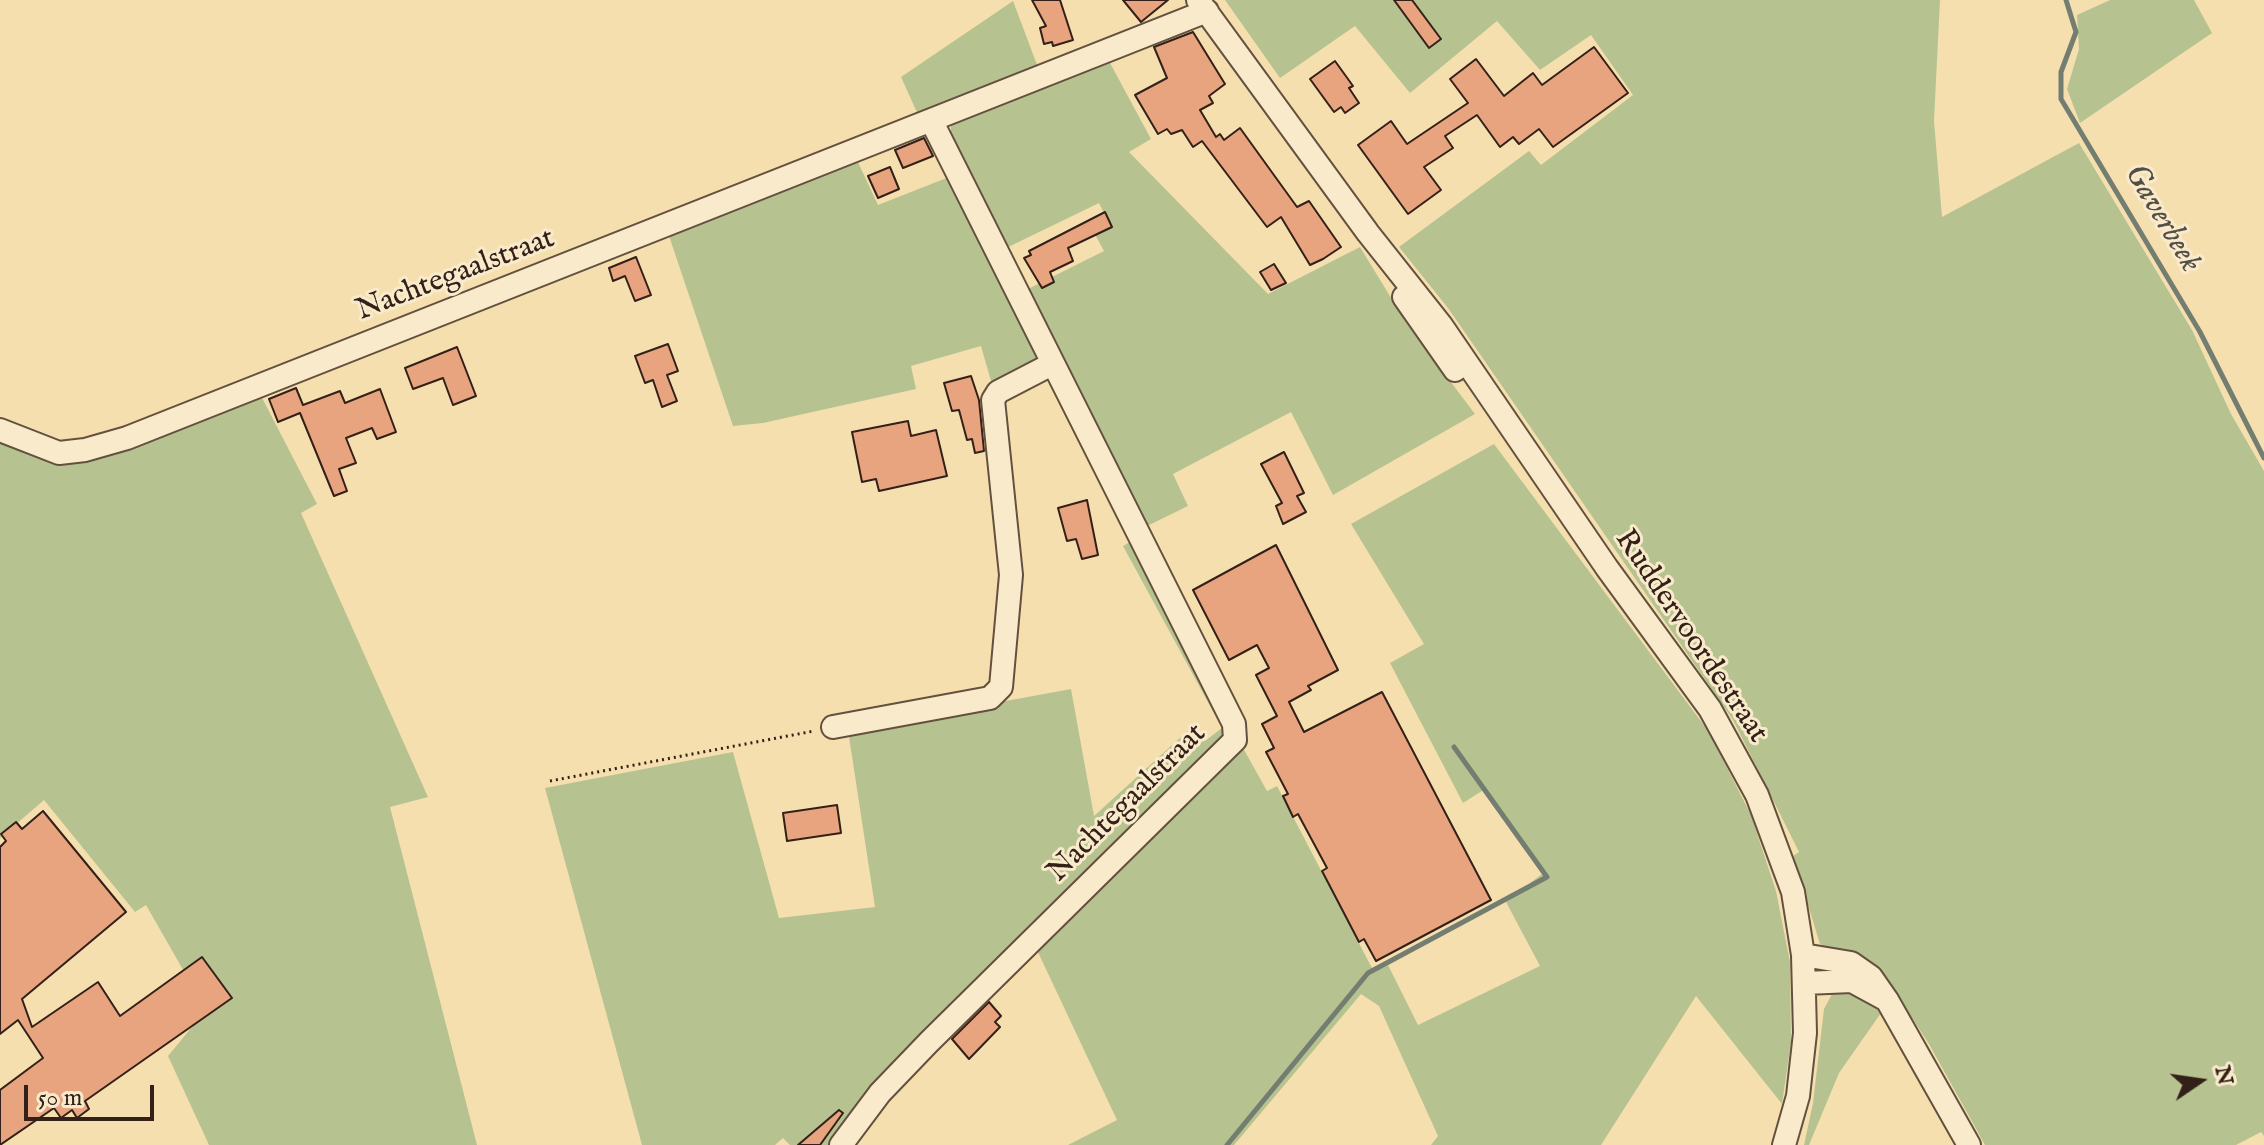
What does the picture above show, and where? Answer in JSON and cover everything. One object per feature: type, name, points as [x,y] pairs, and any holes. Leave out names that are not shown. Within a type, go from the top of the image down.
[{"type":"street","name":"Nachtegaalstraat","points":[[0,430],[59,453],[85,450],[127,438],[931,120],[1202,5]]},
{"type":"street","name":"Ruddervoordestraat","points":[[1202,5],[1368,233],[1428,335],[1456,372],[1502,417],[1710,709],[1757,795],[1793,892],[1803,955],[1805,983],[1798,1096],[1784,1145]]},
{"type":"street","name":"Nachtegaalstraat","points":[[841,1145],[880,1093],[929,1042],[1235,740],[1234,724],[931,120]]},
{"type":"street","points":[[833,727],[990,698],[1001,687],[1011,575],[993,400],[998,392],[1052,364]]},
{"type":"street","points":[[1803,955],[1851,963],[1871,977],[1969,1145]]},
{"type":"street","points":[[1805,983],[1852,981],[1887,1000]]},
{"type":"path","points":[[550,781],[833,727]]},
{"type":"green space","points":[[1225,0],[1940,0],[1934,121],[1942,217],[2079,143],[2192,330],[2231,414],[2264,471],[2264,1136],[2261,1132],[2236,1145],[1985,1145],[1929,1044],[1883,974],[1820,944],[1793,856],[1799,852],[1733,720],[1448,308],[1399,247],[1529,151],[1541,165],[1633,95],[1591,35],[1540,70],[1497,21],[1410,93],[1355,26],[1280,78]]},
{"type":"green space","points":[[2110,0],[2194,0],[2212,33],[2080,123],[2067,89],[2079,49],[2077,15]]},
{"type":"green space","points":[[1013,1],[1039,70],[920,119],[901,77]]},
{"type":"green space","points":[[1109,61],[1151,139],[1129,152],[1268,294],[1360,247],[1407,324],[1475,414],[1333,495],[1291,412],[1173,474],[1188,506],[1143,528],[1022,292],[1104,251],[1091,227],[1108,221],[1099,203],[1000,251],[951,139],[951,122]]},
{"type":"green space","points":[[856,158],[878,205],[949,177],[1039,360],[993,388],[981,346],[911,366],[916,389],[763,423],[733,426],[668,233]]},
{"type":"green space","points":[[259,392],[317,504],[301,513],[428,797],[390,807],[477,1145],[209,1145],[168,1056],[206,1010],[146,905],[135,912],[44,800],[0,838],[0,437],[55,459]]},
{"type":"green space","points":[[1494,444],[1709,732],[1751,815],[1776,891],[1790,962],[1791,1042],[1782,1104],[1696,996],[1601,1145],[1431,1145],[1438,1136],[1379,1006],[1361,994],[1234,1145],[1068,1145],[1117,1120],[1036,948],[1243,748],[1267,791],[1277,786],[1374,972],[1388,965],[1418,1025],[1540,966],[1506,902],[1543,873],[1485,789],[1463,803],[1390,663],[1424,644],[1351,524]]},
{"type":"green space","points":[[1137,538],[1237,730],[829,1145],[790,1145],[783,1138],[775,1145],[642,1145],[545,788],[733,752],[779,918],[875,907],[848,730],[1071,689],[1094,816],[1192,727],[1205,741],[1222,728],[1123,546]]},
{"type":"green space","points":[[1848,988],[1870,997],[1881,1013],[1839,1073],[1809,1145],[1804,1145],[1813,1103],[1824,1009],[1833,992]]},
{"type":"building","points":[[1032,0],[1060,0],[1073,40],[1053,46],[1052,42],[1044,44],[1040,28],[1046,26]]},
{"type":"building","points":[[1123,0],[1168,0],[1141,22]]},
{"type":"building","points":[[1394,0],[1412,0],[1441,39],[1429,48]]},
{"type":"building","points":[[1193,32],[1225,84],[1209,96],[1213,103],[1200,110],[1216,137],[1220,134],[1224,140],[1240,128],[1297,207],[1309,201],[1341,247],[1323,259],[1310,265],[1281,217],[1267,227],[1202,141],[1193,147],[1182,130],[1171,134],[1167,129],[1158,134],[1135,95],[1167,78],[1154,47]]},
{"type":"building","points":[[1594,47],[1628,93],[1553,147],[1539,129],[1519,144],[1513,137],[1500,147],[1477,115],[1445,136],[1453,148],[1424,167],[1441,190],[1408,214],[1358,145],[1391,121],[1407,144],[1468,103],[1450,79],[1476,59],[1504,96],[1533,73],[1542,85]]},
{"type":"building","points":[[1335,61],[1353,86],[1349,88],[1359,103],[1345,113],[1341,107],[1334,112],[1310,79]]},
{"type":"building","points":[[924,138],[933,156],[903,168],[895,150]]},
{"type":"building","points":[[890,167],[899,189],[878,198],[868,176]]},
{"type":"building","points":[[1105,212],[1112,227],[1068,248],[1073,261],[1050,272],[1054,282],[1042,288],[1024,258],[1031,255],[1029,251]]},
{"type":"building","points":[[636,257],[651,295],[635,301],[625,276],[613,281],[609,268]]},
{"type":"building","points":[[1274,264],[1286,283],[1271,290],[1260,272]]},
{"type":"building","points":[[668,344],[678,371],[667,375],[677,401],[662,407],[653,380],[645,383],[635,356]]},
{"type":"building","points":[[457,347],[476,396],[453,405],[443,378],[413,389],[405,368]]},
{"type":"building","points":[[971,376],[979,400],[984,451],[975,453],[972,439],[967,440],[959,410],[952,411],[944,383]]},
{"type":"building","points":[[296,388],[303,405],[340,391],[345,403],[380,389],[396,432],[377,439],[372,428],[346,438],[356,463],[339,469],[347,491],[334,496],[300,413],[278,422],[269,399]]},
{"type":"building","points":[[908,421],[911,436],[936,430],[947,476],[879,491],[876,479],[862,482],[852,432]]},
{"type":"building","points":[[1284,452],[1304,493],[1297,496],[1306,512],[1283,524],[1276,506],[1282,503],[1261,464]]},
{"type":"building","points":[[1087,500],[1098,555],[1082,559],[1076,539],[1067,541],[1058,508]]},
{"type":"building","points":[[1276,545],[1338,670],[1308,686],[1311,690],[1289,702],[1304,732],[1382,692],[1491,900],[1376,961],[1364,939],[1359,942],[1322,871],[1327,868],[1298,814],[1293,817],[1283,796],[1288,794],[1266,752],[1274,748],[1262,724],[1277,716],[1256,675],[1269,668],[1257,645],[1229,660],[1193,590]]},
{"type":"building","points":[[837,805],[841,833],[787,841],[783,813]]},
{"type":"building","points":[[43,811],[126,912],[22,999],[32,1027],[98,982],[120,1016],[202,957],[232,998],[85,1101],[89,1109],[77,1118],[72,1110],[61,1118],[54,1108],[0,1145],[0,1090],[43,1058],[18,1020],[0,1034],[0,847],[6,841],[1,834],[16,822],[22,829]]},
{"type":"building","points":[[989,1002],[1001,1016],[995,1022],[1000,1027],[969,1059],[952,1039]]},
{"type":"building","points":[[839,1110],[843,1113],[820,1145],[798,1145]]},
{"type":"waterway","name":"Gaverbeek","points":[[2066,0],[2076,32],[2061,72],[2061,99],[2200,332],[2264,458]]},
{"type":"waterway","points":[[1227,1145],[1368,973],[1547,877],[1454,747]]}]
